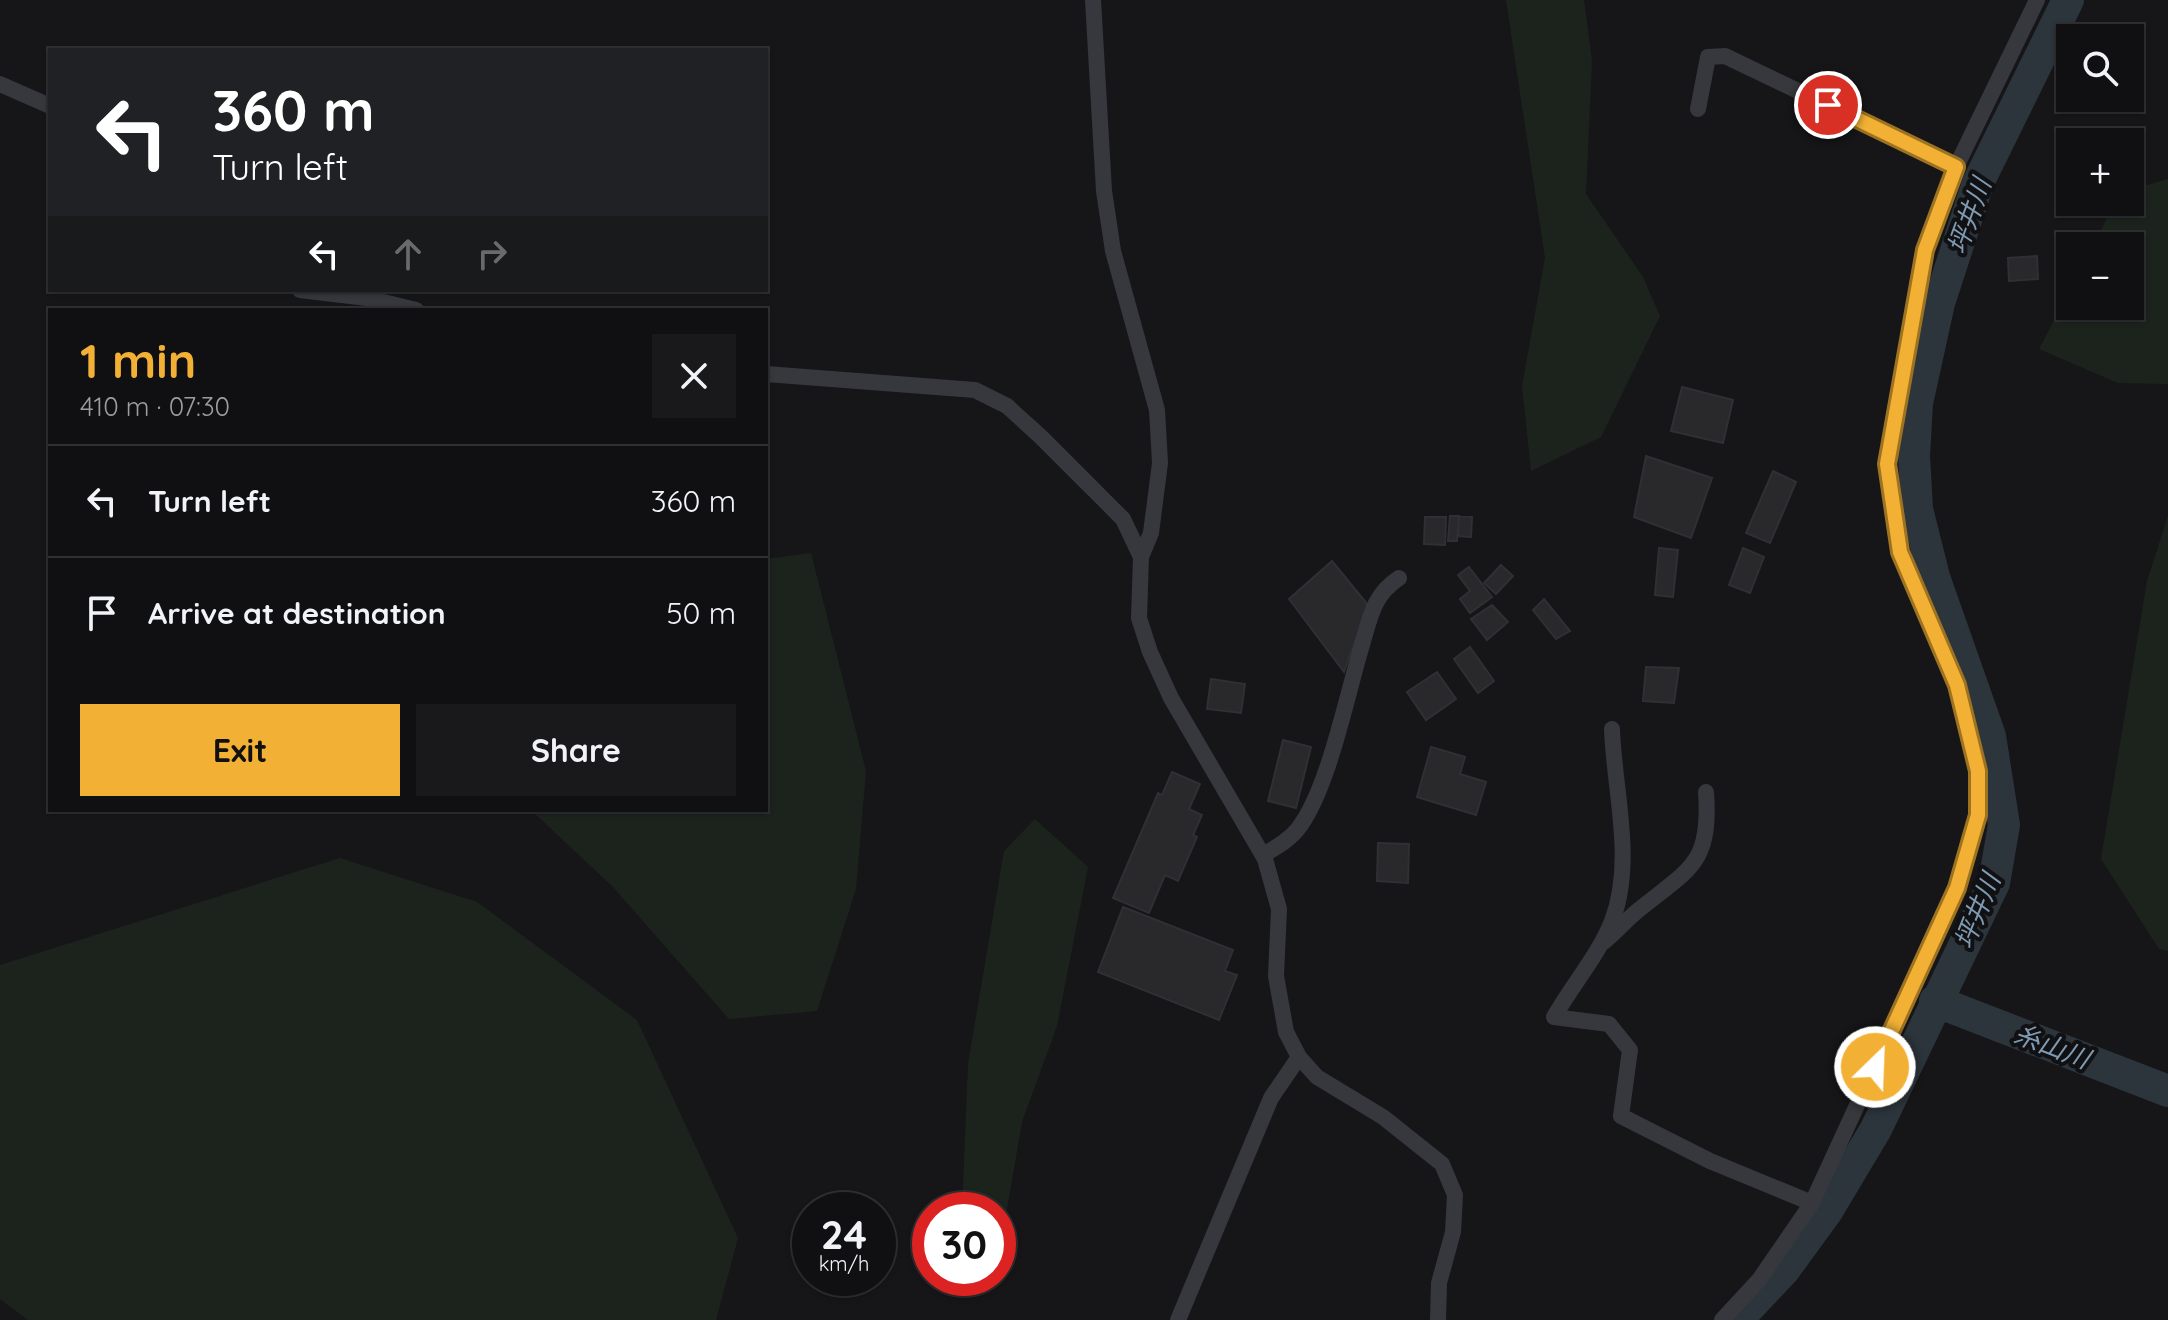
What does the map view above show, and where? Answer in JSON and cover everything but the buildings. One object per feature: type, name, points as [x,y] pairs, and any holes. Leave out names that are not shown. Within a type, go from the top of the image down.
[{"type":"street","points":[[1093,0],[1104,191],[1113,251],[1157,410],[1160,463],[1151,533],[1141,557],[1139,618],[1150,652],[1171,698],[1263,855],[1279,909],[1276,976],[1283,1018],[1286,1032],[1299,1057],[1317,1077],[1383,1117],[1442,1164],[1455,1195],[1453,1232],[1439,1283],[1438,1320]]},
{"type":"street","points":[[1722,1320],[1759,1280],[1812,1203],[1957,888],[1978,815],[1978,771],[1957,685],[1900,552],[1887,464],[1925,250],[1956,167],[2037,0]]},
{"type":"street","points":[[1698,109],[1708,57],[1725,56],[1956,167]]},
{"type":"street","points":[[0,84],[48,105]]},
{"type":"street","points":[[317,292],[367,298],[408,308]]},
{"type":"street","points":[[768,374],[975,390],[1007,406],[1123,519],[1141,557]]},
{"type":"street","points":[[1263,855],[1293,834],[1313,801],[1336,736],[1374,603],[1399,578]]},
{"type":"street","points":[[1612,729],[1622,872],[1612,921],[1554,1017],[1609,1024],[1630,1050],[1621,1116],[1710,1161],[1812,1203]]},
{"type":"street","points":[[1597,949],[1639,909],[1693,868],[1702,847],[1706,825],[1706,792]]},
{"type":"street","points":[[1178,1320],[1271,1098],[1299,1057]]},
{"type":"shaded area","points":[[1506,0],[1584,0],[1592,61],[1586,194],[1643,277],[1660,316],[1601,437],[1531,471],[1522,386],[1545,258]]},
{"type":"shaded area","points":[[2168,179],[2168,384],[2118,383],[2039,349],[2056,317],[2056,320],[2144,320],[2144,232],[2100,232],[2108,216],[2144,216],[2144,186]]},
{"type":"shaded area","points":[[2168,516],[2168,951],[2159,949],[2101,859],[2147,581]]},
{"type":"shaded area","points":[[811,553],[866,771],[856,889],[817,1011],[729,1019],[613,887],[533,812],[768,812],[768,559]]},
{"type":"shaded area","points":[[1035,819],[1088,867],[1057,1026],[1022,1122],[1010,1192],[963,1192],[968,1064],[1004,851]]},
{"type":"shaded area","points":[[340,858],[477,902],[637,1020],[738,1238],[716,1320],[28,1320],[0,1299],[0,965]]},
{"type":"waterway","name":"坪井川","points":[[1737,1320],[1784,1270],[1827,1211],[1876,1129],[1994,883],[2004,825],[1990,736],[1934,577],[1917,509],[1914,456],[1917,403],[1939,303],[1978,183],[2068,0]]},
{"type":"waterway","name":"糸山川","points":[[1935,1001],[2168,1091]]},
{"type":"route","points":[[1828,105],[1956,167],[1925,250],[1887,464],[1900,552],[1957,685],[1978,771],[1978,815],[1957,888],[1875,1067]]}]
